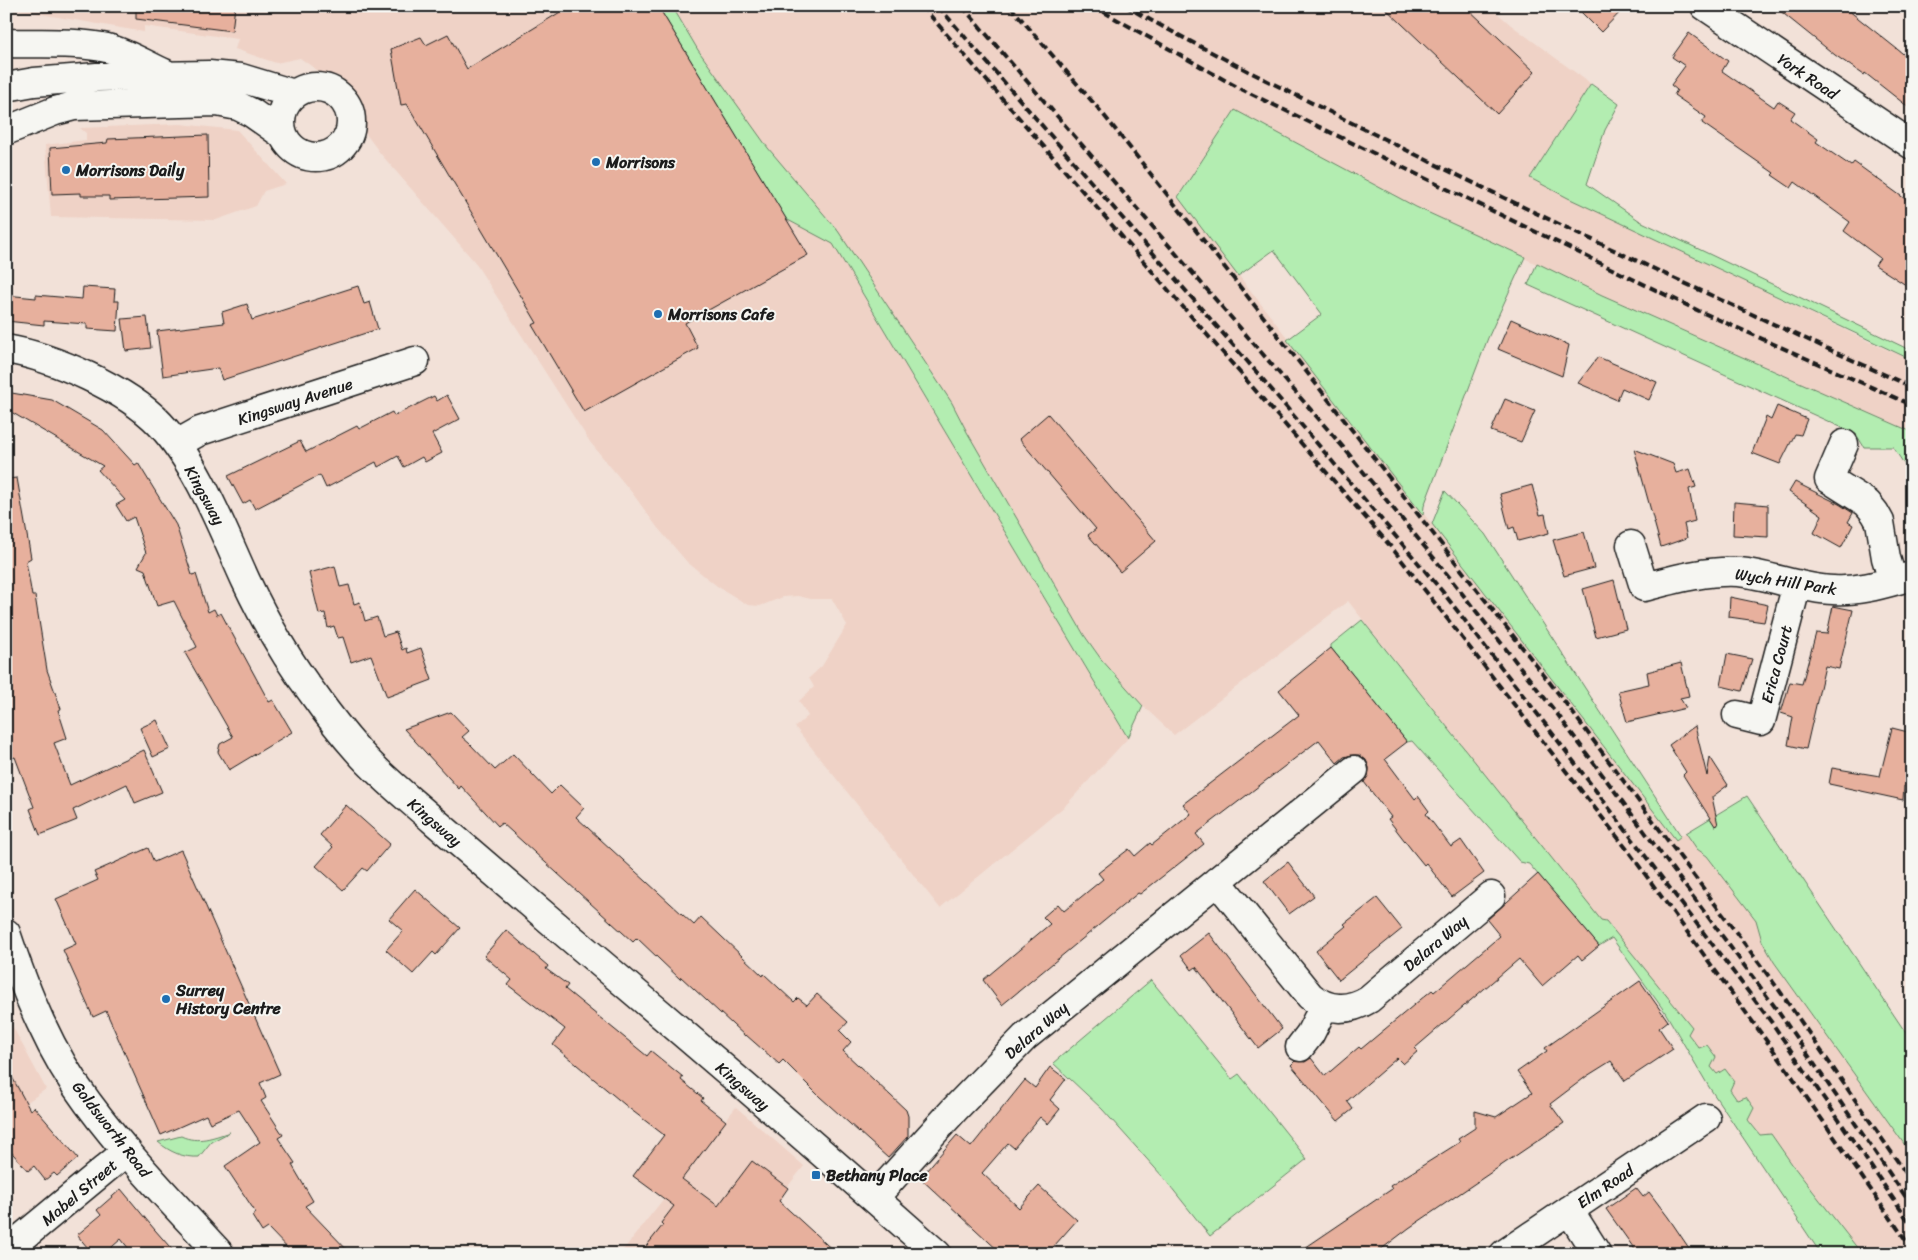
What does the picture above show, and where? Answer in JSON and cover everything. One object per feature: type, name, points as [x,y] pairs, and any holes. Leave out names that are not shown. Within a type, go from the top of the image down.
[{"type":"street","name":"York Road","points":[[1705,6],[1912,145]]},
{"type":"street","points":[[6,43],[83,45],[106,48],[120,52],[169,76]]},
{"type":"street","points":[[6,87],[69,79],[209,75],[241,78],[294,94]]},
{"type":"street","points":[[320,87],[338,94],[350,112],[351,124],[349,135],[343,145],[332,154],[320,158],[306,156],[294,151],[282,134],[281,117],[285,105],[294,94],[305,88],[320,87]]},
{"type":"street","points":[[7,127],[55,110],[74,106],[217,102],[238,106],[252,113],[282,134]]},
{"type":"street","name":"Kingsway","points":[[6,349],[44,359],[68,368],[117,393],[147,412],[160,424],[177,444],[208,497],[248,584],[273,632],[312,694],[358,752],[447,832],[937,1254]]},
{"type":"street","name":"Kingsway Avenue","points":[[177,444],[200,431],[415,361]]},
{"type":"street","points":[[1844,444],[1829,479],[1867,503],[1875,513],[1883,533],[1886,558],[1902,578]]},
{"type":"street","name":"Wych Hill Park","points":[[1632,545],[1644,587],[1692,576],[1724,572],[1740,572],[1832,590],[1848,590],[1902,578]]},
{"type":"street","name":"Erica Court","points":[[1737,715],[1761,721],[1797,584]]},
{"type":"street","name":"Delara Way","points":[[874,1198],[954,1110],[1021,1041],[1354,770]]},
{"type":"street","points":[[1216,881],[1301,986],[1310,996],[1324,1006],[1310,1034],[1300,1047]]},
{"type":"street","name":"Delara Way","points":[[1324,1006],[1341,1008],[1360,1004],[1369,999],[1491,896]]},
{"type":"street","name":"Goldsworth Road","points":[[6,933],[30,1000],[47,1036],[87,1102],[175,1206],[220,1254]]},
{"type":"street","name":"Elm Road","points":[[1504,1254],[1706,1118]]},
{"type":"street","name":"Mabel Street","points":[[6,1251],[127,1151]]},
{"type":"street","points":[[1569,1210],[1597,1254]]},
{"type":"shaded area","points":[[6,6],[658,6],[786,219],[727,91],[698,50],[672,6],[1489,6],[1511,25],[1591,84],[1530,178],[1874,344],[1912,360],[1912,432],[1602,295],[1416,207],[1235,111],[1178,197],[1676,839],[1686,833],[1697,849],[1707,856],[1756,920],[1762,941],[1774,962],[1912,1155],[1912,1254],[1862,1254],[1794,1167],[1771,1134],[1760,1135],[1748,1119],[1754,1108],[1746,1097],[1737,1100],[1730,1090],[1725,1069],[1717,1074],[1711,1067],[1716,1057],[1707,1045],[1699,1048],[1606,921],[1601,921],[1348,601],[1174,735],[1143,706],[1101,659],[1084,635],[1018,521],[843,261],[1128,738],[1065,806],[940,908],[795,727],[808,716],[799,701],[814,687],[809,678],[822,666],[847,625],[832,599],[811,599],[798,596],[783,597],[760,606],[748,605],[717,586],[687,562],[590,442],[474,261],[380,153],[363,130],[362,102],[300,58],[276,63],[235,49],[238,39],[144,26],[144,32],[6,8]]},
{"type":"shaded area","points":[[180,124],[237,130],[286,184],[264,191],[256,206],[216,220],[51,217],[45,145],[86,140],[86,133],[80,128]]},
{"type":"shaded area","points":[[6,1014],[46,1089],[6,1117]]},
{"type":"shaded area","points":[[736,1107],[804,1166],[734,1254],[620,1254]]},
{"type":"green space","points":[[658,6],[672,6],[698,50],[768,148],[838,231],[952,403],[1084,635],[1101,659],[1143,706],[1128,738],[833,244],[786,219]]},
{"type":"green space","points":[[1591,84],[1619,104],[1605,130],[1587,184],[1640,221],[1912,351],[1912,360],[1568,198],[1530,178]]},
{"type":"green space","points":[[1235,110],[1416,207],[1525,257],[1488,338],[1424,506],[1423,515],[1287,340],[1322,314],[1274,250],[1238,276],[1178,197]]},
{"type":"green space","points":[[1537,263],[1602,295],[1912,432],[1912,472],[1908,470],[1893,447],[1864,447],[1856,434],[1528,285]]},
{"type":"green space","points":[[1445,491],[1485,534],[1681,836],[1676,840],[1432,524]]},
{"type":"green space","points":[[1362,620],[1601,920],[1606,921],[1692,1027],[1688,1034],[1699,1048],[1707,1045],[1716,1057],[1711,1067],[1717,1074],[1725,1069],[1734,1081],[1730,1090],[1737,1100],[1746,1097],[1754,1108],[1748,1120],[1760,1135],[1771,1134],[1794,1167],[1862,1254],[1821,1254],[1709,1087],[1665,1012],[1612,938],[1599,946],[1529,864],[1520,862],[1412,741],[1407,742],[1331,648],[1331,645]]},
{"type":"green space","points":[[1747,796],[1912,1042],[1912,1155],[1774,962],[1762,941],[1756,920],[1707,856],[1697,849],[1686,833]]},
{"type":"green space","points":[[1151,980],[1232,1079],[1239,1074],[1307,1159],[1210,1236],[1163,1177],[1102,1109],[1053,1063]]},
{"type":"green space","points":[[230,1132],[211,1142],[199,1157],[177,1154],[158,1142],[181,1136],[200,1140]]},
{"type":"building","points":[[136,6],[235,6],[232,31],[136,19]]},
{"type":"building","name":"Morrisons","points":[[570,6],[658,6],[808,255],[685,323],[698,348],[584,412],[532,325],[537,323],[407,104],[401,105],[391,49],[421,37],[426,45],[448,34],[467,69]]},
{"type":"building","points":[[1383,6],[1465,6],[1535,72],[1497,114]]},
{"type":"building","points":[[1575,6],[1626,6],[1601,32]]},
{"type":"building","points":[[1774,6],[1843,6],[1912,61],[1912,110],[1865,73],[1864,75],[1835,55]]},
{"type":"building","points":[[1689,33],[1728,61],[1722,71],[1774,107],[1778,101],[1795,112],[1790,119],[1818,139],[1816,142],[1851,166],[1854,162],[1912,204],[1912,289],[1875,265],[1880,258],[1844,231],[1850,222],[1795,182],[1791,188],[1772,175],[1774,173],[1702,123],[1706,117],[1674,95],[1677,90],[1671,85],[1685,66],[1672,57]]},
{"type":"building","points":[[208,135],[209,197],[109,200],[109,196],[81,196],[81,193],[52,194],[50,148],[107,143],[108,139]]},
{"type":"building","points":[[358,286],[364,304],[370,302],[378,329],[222,380],[218,368],[163,376],[157,331],[224,323],[222,312],[247,304],[252,320]]},
{"type":"building","points":[[83,287],[115,289],[114,301],[119,301],[117,331],[87,329],[87,324],[44,321],[44,325],[6,321],[6,295],[36,298],[36,295],[82,299]]},
{"type":"building","points":[[147,317],[151,348],[126,351],[122,319]]},
{"type":"building","points":[[1511,319],[1569,345],[1562,376],[1498,349]]},
{"type":"building","points":[[1598,357],[1657,382],[1649,400],[1622,388],[1617,400],[1578,383]]},
{"type":"building","points":[[6,392],[52,400],[103,430],[135,465],[138,463],[176,525],[192,575],[196,574],[208,612],[214,609],[217,615],[221,613],[269,702],[273,700],[292,732],[229,770],[218,752],[220,744],[233,737],[185,653],[197,647],[174,601],[157,606],[145,570],[138,567],[146,553],[134,517],[126,521],[116,505],[125,500],[98,470],[103,466],[6,409]]},
{"type":"building","points":[[447,395],[460,419],[432,434],[442,453],[425,462],[422,457],[404,467],[398,456],[378,467],[376,462],[326,488],[320,475],[255,509],[250,500],[243,504],[228,476],[300,441],[306,452],[357,426],[359,429],[392,412],[394,416],[434,396],[437,401]]},
{"type":"building","points":[[1505,399],[1535,411],[1521,442],[1491,431]]},
{"type":"building","points":[[1777,406],[1807,419],[1801,435],[1795,434],[1780,464],[1752,453],[1766,417],[1771,420]]},
{"type":"building","points":[[1048,414],[1156,541],[1120,572],[1088,535],[1096,529],[1019,439]]},
{"type":"building","points":[[1634,449],[1673,464],[1676,473],[1690,469],[1696,487],[1689,489],[1695,521],[1684,524],[1687,538],[1661,547]]},
{"type":"building","points":[[17,478],[31,558],[26,561],[32,596],[35,596],[47,670],[61,709],[58,710],[67,738],[54,743],[70,785],[144,750],[162,792],[135,803],[127,784],[73,810],[77,820],[40,835],[30,809],[34,807],[15,757],[6,760],[6,479]]},
{"type":"building","points":[[1795,482],[1853,513],[1848,522],[1853,525],[1841,548],[1814,533],[1822,515],[1789,492]]},
{"type":"building","points":[[1532,485],[1540,515],[1545,514],[1549,533],[1518,541],[1514,527],[1509,529],[1500,494]]},
{"type":"building","points":[[1734,502],[1768,505],[1768,537],[1733,535]]},
{"type":"building","points":[[1584,532],[1594,568],[1564,576],[1553,540]]},
{"type":"building","points":[[335,566],[340,587],[349,585],[354,604],[360,602],[365,621],[377,617],[383,636],[396,632],[402,650],[406,648],[407,653],[421,648],[432,680],[387,697],[371,655],[351,662],[343,637],[338,638],[334,626],[328,628],[325,613],[319,614],[309,573]]},
{"type":"building","points":[[1614,580],[1626,629],[1596,637],[1583,589]]},
{"type":"building","points":[[1730,597],[1768,605],[1764,622],[1729,617]]},
{"type":"building","points":[[1833,606],[1853,610],[1839,669],[1825,666],[1806,749],[1788,745],[1793,717],[1781,713],[1790,682],[1802,684],[1816,633],[1827,634]]},
{"type":"building","points":[[1331,648],[1407,742],[1385,759],[1415,799],[1418,796],[1429,811],[1426,814],[1451,847],[1461,840],[1484,873],[1452,897],[1388,819],[1391,817],[1364,782],[1368,776],[1369,768],[1366,760],[1359,755],[1352,755],[1344,757],[1337,763],[1319,740],[1196,834],[1204,844],[1140,894],[1138,893],[1002,1005],[983,980],[1050,924],[1043,917],[1058,904],[1064,911],[1103,879],[1098,873],[1129,849],[1135,856],[1150,843],[1152,845],[1191,814],[1183,804],[1299,715],[1279,690]]},
{"type":"building","points":[[1727,654],[1752,659],[1742,691],[1721,686]]},
{"type":"building","points":[[1681,663],[1689,696],[1680,698],[1686,708],[1627,722],[1618,691],[1649,684],[1647,672]]},
{"type":"building","points":[[451,712],[469,731],[462,737],[495,770],[513,754],[551,794],[560,785],[584,808],[576,817],[694,925],[701,917],[763,976],[764,974],[794,1002],[798,998],[807,1005],[817,994],[848,1022],[840,1031],[851,1042],[843,1051],[906,1110],[908,1116],[908,1136],[888,1158],[820,1097],[783,1060],[779,1064],[745,1036],[681,977],[680,979],[637,938],[633,942],[502,823],[498,826],[461,786],[459,789],[404,729]]},
{"type":"building","points":[[157,720],[170,749],[153,757],[140,728]]},
{"type":"building","points":[[1695,726],[1707,776],[1710,757],[1728,785],[1712,797],[1718,825],[1715,826],[1683,775],[1686,772],[1669,745]]},
{"type":"building","points":[[1892,728],[1912,733],[1912,787],[1904,786],[1903,800],[1829,784],[1832,768],[1880,776]]},
{"type":"building","points":[[346,805],[390,844],[367,871],[363,868],[343,890],[316,866],[333,847],[320,835]]},
{"type":"building","name":"Surrey History Centre","points":[[148,848],[154,862],[181,850],[280,1074],[260,1083],[266,1098],[261,1101],[283,1135],[278,1138],[295,1163],[292,1165],[313,1201],[305,1206],[351,1254],[293,1254],[268,1228],[262,1232],[252,1216],[256,1213],[225,1166],[260,1142],[239,1110],[210,1123],[206,1115],[161,1135],[106,1011],[93,1017],[63,950],[76,944],[56,899],[98,880],[94,872]]},
{"type":"building","points":[[1288,862],[1314,896],[1289,914],[1264,881]]},
{"type":"building","points":[[1538,874],[1599,946],[1582,960],[1578,955],[1542,986],[1519,959],[1415,1048],[1418,1051],[1403,1064],[1397,1058],[1347,1101],[1353,1109],[1338,1121],[1291,1065],[1295,1061],[1305,1062],[1311,1058],[1325,1076],[1359,1047],[1361,1049],[1432,990],[1434,992],[1500,936],[1487,920]]},
{"type":"building","points":[[415,889],[460,928],[436,955],[433,952],[413,974],[386,950],[403,931],[389,919]]},
{"type":"building","points":[[1377,898],[1402,929],[1339,980],[1316,951],[1346,926],[1344,924]]},
{"type":"building","points":[[506,930],[548,966],[546,969],[568,985],[565,989],[647,1056],[651,1051],[683,1077],[681,1080],[703,1098],[701,1101],[726,1121],[682,1179],[718,1206],[752,1161],[788,1188],[779,1201],[837,1254],[640,1254],[663,1225],[661,1223],[674,1206],[633,1176],[664,1135],[553,1045],[565,1029],[508,985],[512,980],[484,956]]},
{"type":"building","points":[[1209,933],[1282,1029],[1258,1048],[1196,967],[1192,970],[1181,955]]},
{"type":"building","points":[[1640,981],[1668,1021],[1659,1028],[1673,1049],[1625,1081],[1611,1061],[1587,1076],[1550,1104],[1564,1123],[1409,1228],[1375,1254],[1296,1254],[1392,1189],[1390,1186],[1460,1142],[1458,1139],[1475,1128],[1475,1111],[1496,1117],[1532,1093],[1517,1072],[1547,1051],[1545,1048]]},
{"type":"building","points":[[6,1066],[30,1110],[34,1107],[78,1158],[57,1176],[54,1173],[45,1180],[34,1166],[28,1171],[6,1146]]},
{"type":"building","points":[[1050,1067],[1066,1079],[1050,1100],[1060,1109],[1048,1124],[1040,1117],[1014,1148],[1008,1143],[982,1173],[1019,1208],[1039,1186],[1077,1220],[1047,1254],[1002,1254],[920,1178],[957,1135],[971,1147],[1025,1080],[1035,1088]]},
{"type":"building","points":[[1636,1188],[1643,1197],[1649,1192],[1693,1254],[1638,1254],[1606,1209]]},
{"type":"building","points":[[121,1189],[176,1254],[133,1254],[121,1239],[104,1254],[93,1254],[77,1235],[101,1215],[97,1210]]},
{"type":"railway","points":[[922,6],[1392,548],[1626,848],[1782,1062],[1912,1249]]},
{"type":"railway","points":[[938,6],[1260,376],[1442,591],[1772,1023],[1912,1226]]},
{"type":"railway","points":[[962,6],[1343,447],[1442,568],[1558,715],[1775,1007],[1912,1206]]},
{"type":"railway","points":[[1010,6],[1103,114],[1561,697],[1779,990],[1912,1182]]},
{"type":"railway","points":[[1093,6],[1239,88],[1699,311],[1912,405]]},
{"type":"railway","points":[[1125,6],[1244,69],[1500,196],[1705,293],[1912,387]]},
{"type":"place","name":"Morrisons","points":[[596,162]]},
{"type":"place","name":"Morrisons Daily","points":[[66,170]]},
{"type":"place","name":"Morrisons Cafe","points":[[658,314]]},
{"type":"place","name":"Surrey History Centre","points":[[166,999]]},
{"type":"place","name":"Bethany Place","points":[[816,1175]]}]
